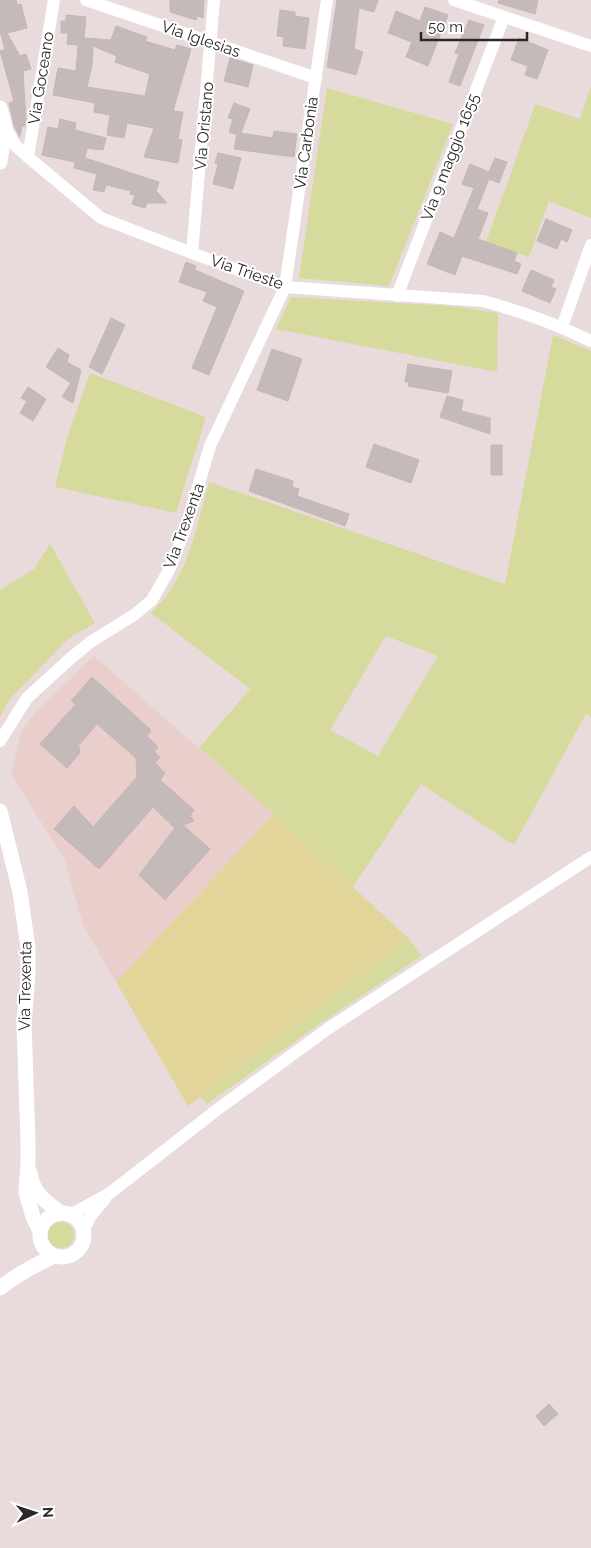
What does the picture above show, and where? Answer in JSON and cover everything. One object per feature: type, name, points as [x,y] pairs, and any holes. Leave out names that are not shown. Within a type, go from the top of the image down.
[{"type":"street","name":"Via Goceano","points":[[28,157],[54,0]]},
{"type":"street","name":"Via Iglesias","points":[[86,0],[316,78]]},
{"type":"street","name":"Via Oristano","points":[[192,253],[214,0]]},
{"type":"street","name":"Via Carbonia","points":[[285,286],[327,0]]},
{"type":"street","points":[[454,0],[591,46]]},
{"type":"street","name":"Via 9 maggio 1655","points":[[397,296],[504,17]]},
{"type":"street","points":[[0,108],[2,125],[0,162]]},
{"type":"street","name":"Via Trieste","points":[[2,125],[15,145],[101,218],[192,253],[285,286],[397,296],[483,301],[508,307],[562,327],[591,341]]},
{"type":"street","points":[[562,327],[591,245]]},
{"type":"street","name":"Via Trexenta","points":[[0,741],[27,698],[72,657],[134,615],[152,600],[169,570],[186,527],[210,446],[285,286]]},
{"type":"street","name":"Via Trexenta","points":[[0,811],[20,892],[28,948],[24,1024],[28,1164]]},
{"type":"street","points":[[28,1164],[26,1196],[46,1251],[54,1256],[66,1257],[78,1250],[82,1244],[83,1231],[90,1216],[110,1193],[218,1109],[329,1028],[591,857]]},
{"type":"street","points":[[28,1164],[31,1183],[42,1199],[80,1222],[83,1231]]},
{"type":"street","points":[[6,1284],[31,1256],[47,1219],[53,1215],[65,1214],[110,1193]]},
{"type":"street","points":[[6,1284],[36,1264],[54,1256]]},
{"type":"shaded area","points":[[94,656],[274,814],[116,982],[84,927],[65,860],[11,774],[22,730],[35,713]]},
{"type":"shaded area","points":[[274,814],[409,939],[188,1106],[116,982]]},
{"type":"green space","points":[[591,86],[591,218],[549,201],[529,257],[486,242],[535,104],[580,119]]},
{"type":"green space","points":[[327,88],[453,124],[389,286],[299,278]]},
{"type":"green space","points":[[291,297],[451,306],[498,313],[497,372],[276,329]]},
{"type":"green space","points":[[553,335],[591,351],[591,717],[586,714],[514,845],[421,784],[353,887],[199,748],[250,689],[151,613],[167,595],[183,567],[194,539],[209,482],[505,584]],"holes":[[[386,636],[438,656],[378,756],[330,730]]]},
{"type":"green space","points":[[90,373],[206,417],[176,513],[55,487],[67,438]]},
{"type":"green space","points":[[50,544],[95,623],[68,639],[8,701],[0,717],[0,590],[34,569]]},
{"type":"green space","points":[[409,939],[421,956],[318,1025],[207,1104],[200,1097]]},
{"type":"green space","points":[[61,1222],[70,1226],[74,1235],[70,1244],[61,1248],[52,1244],[48,1235],[52,1226]]},
{"type":"building","points":[[0,0],[16,0],[17,5],[21,4],[27,28],[7,33],[20,56],[26,54],[31,69],[23,71],[26,121],[25,126],[22,126],[20,137],[14,126],[9,103],[14,101],[0,51],[5,50],[0,35]]},
{"type":"building","points":[[170,0],[204,0],[203,18],[197,16],[196,20],[170,12]]},
{"type":"building","points":[[337,0],[378,0],[374,12],[359,8],[354,49],[363,52],[356,75],[327,67]]},
{"type":"building","points":[[499,0],[538,0],[535,14],[498,3]]},
{"type":"building","points":[[425,7],[448,15],[428,66],[406,57],[412,42],[388,33],[396,11],[420,21]]},
{"type":"building","points":[[280,10],[295,12],[295,16],[309,18],[305,49],[283,46],[284,37],[277,36]]},
{"type":"building","points":[[66,15],[86,17],[84,38],[111,40],[116,26],[147,37],[145,41],[175,50],[177,45],[191,49],[173,111],[183,112],[178,139],[182,140],[178,163],[144,157],[154,128],[127,123],[124,138],[107,135],[110,115],[94,112],[95,103],[53,95],[58,68],[76,71],[78,45],[67,44],[68,33],[61,33],[61,21],[66,21]],"holes":[[[93,46],[117,56],[115,62],[150,74],[145,96],[87,87],[92,65]]]},
{"type":"building","points":[[469,20],[484,25],[460,86],[449,82],[459,54],[455,53]]},
{"type":"building","points":[[519,38],[548,50],[537,79],[525,75],[528,66],[511,60]]},
{"type":"building","points":[[230,58],[253,65],[248,87],[224,81]]},
{"type":"building","points":[[234,103],[250,109],[241,133],[273,138],[274,131],[297,134],[294,157],[234,149],[237,135],[229,132],[233,119],[228,118]]},
{"type":"building","points":[[60,119],[76,123],[75,130],[106,138],[103,150],[87,148],[85,158],[159,182],[156,191],[167,203],[147,203],[145,208],[132,204],[135,195],[130,194],[131,191],[106,185],[104,192],[93,190],[97,174],[74,168],[75,162],[42,155],[48,127],[58,129]]},
{"type":"building","points":[[218,153],[241,158],[233,189],[213,184],[218,164],[215,163]]},
{"type":"building","points":[[495,158],[507,162],[499,183],[489,179],[477,209],[488,213],[478,239],[517,253],[514,261],[521,264],[517,274],[462,256],[455,275],[427,264],[440,232],[454,238],[474,188],[462,184],[470,164],[489,172]]},
{"type":"building","points":[[546,219],[572,230],[567,242],[561,239],[557,249],[537,241]]},
{"type":"building","points":[[186,262],[196,266],[195,270],[244,291],[209,375],[192,368],[217,307],[203,301],[207,292],[179,282]]},
{"type":"building","points":[[531,270],[554,280],[551,287],[556,289],[550,303],[522,291]]},
{"type":"building","points":[[111,318],[125,325],[102,374],[89,367]]},
{"type":"building","points":[[58,348],[69,355],[67,362],[81,370],[73,403],[62,397],[71,383],[46,367]]},
{"type":"building","points":[[272,349],[302,359],[288,401],[257,390]]},
{"type":"building","points":[[408,364],[452,371],[448,393],[408,386],[409,382],[405,382]]},
{"type":"building","points":[[28,387],[46,399],[33,421],[20,413],[27,401],[21,398]]},
{"type":"building","points":[[447,396],[463,400],[461,411],[490,418],[490,434],[440,417]]},
{"type":"building","points":[[374,444],[419,460],[411,483],[366,467]]},
{"type":"building","points":[[491,445],[502,445],[502,475],[491,475]]},
{"type":"building","points":[[256,469],[293,481],[292,487],[299,489],[297,496],[349,514],[345,526],[249,491]]},
{"type":"building","points":[[92,677],[151,730],[147,736],[158,747],[154,752],[160,757],[155,763],[165,773],[160,780],[194,810],[190,816],[194,821],[183,825],[210,849],[165,900],[139,875],[175,828],[153,807],[99,869],[54,829],[74,806],[93,827],[137,777],[136,758],[97,724],[78,746],[80,749],[79,754],[67,768],[40,744],[76,704],[71,701]]},
{"type":"building","points":[[549,1404],[558,1414],[544,1426],[536,1416]]}]
